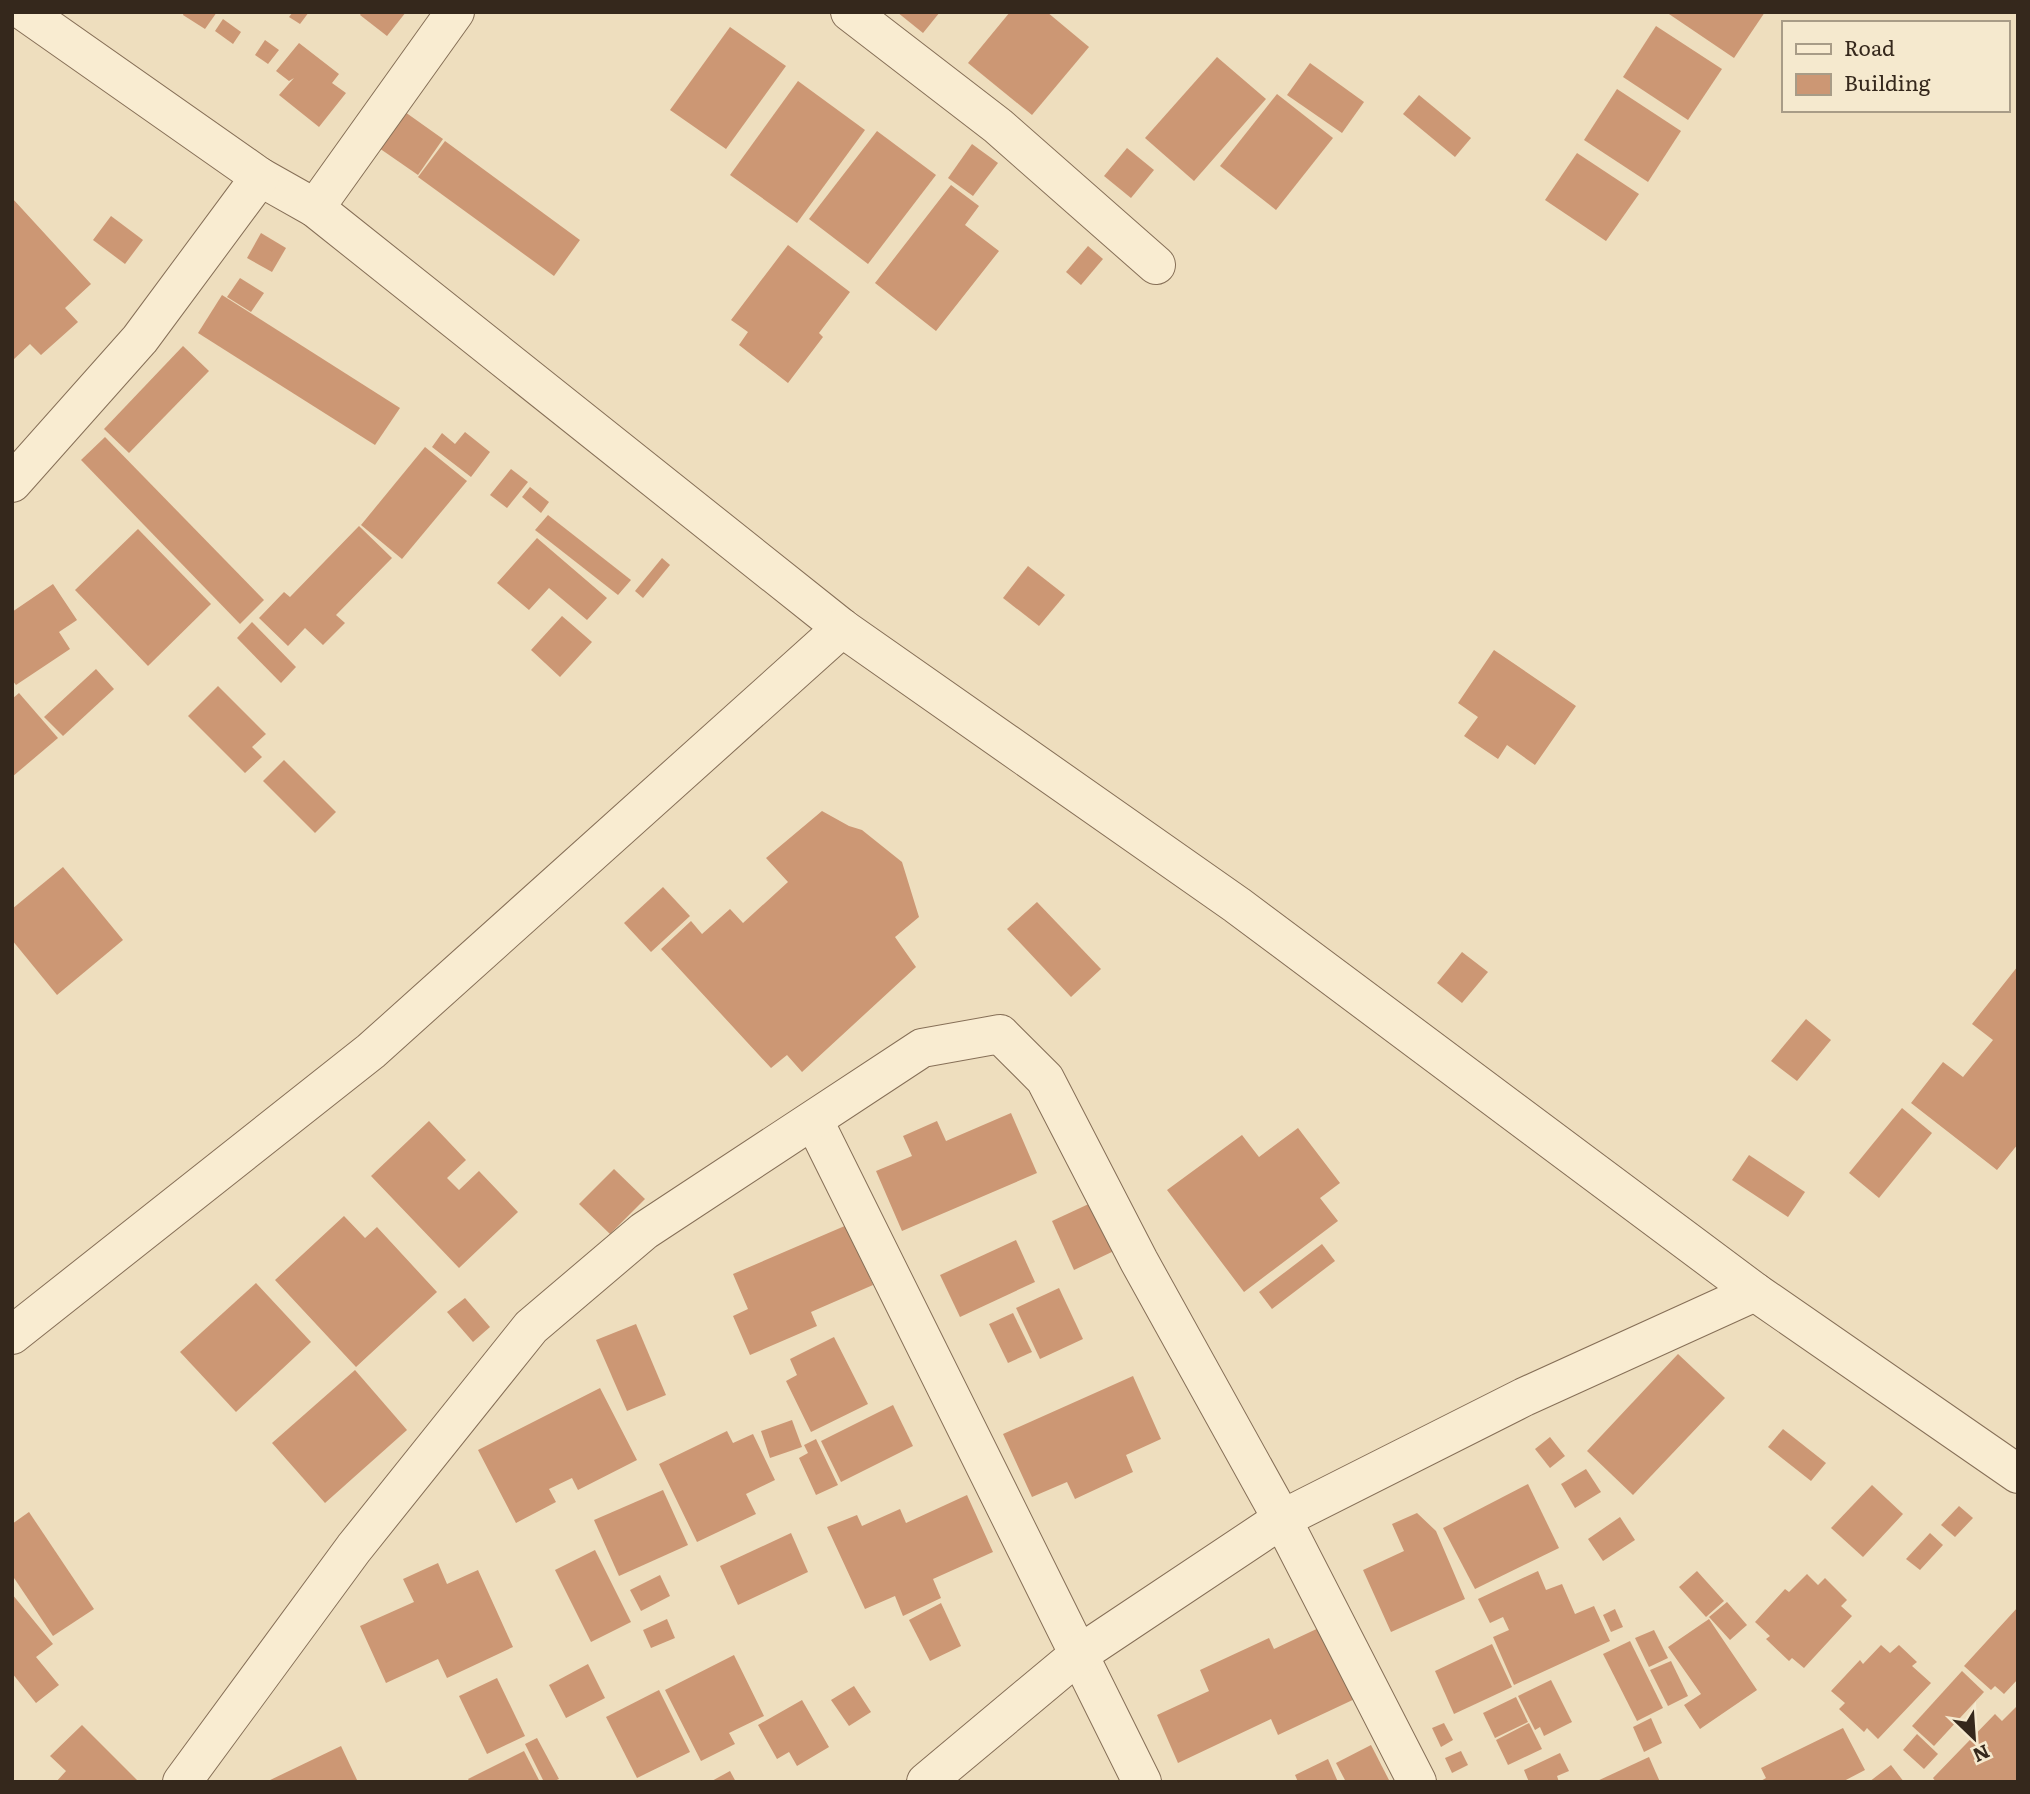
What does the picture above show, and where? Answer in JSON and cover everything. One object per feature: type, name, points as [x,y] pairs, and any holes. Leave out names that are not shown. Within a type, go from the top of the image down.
[{"type":"street","points":[[25,12],[260,177],[315,208],[842,628],[1237,905],[1755,1292],[2018,1474]]},
{"type":"street","points":[[315,208],[455,12]]},
{"type":"street","points":[[850,12],[998,126],[1156,265]]},
{"type":"street","points":[[12,482],[140,339],[260,177]]},
{"type":"street","points":[[12,1335],[371,1051],[842,628]]},
{"type":"street","points":[[182,1782],[354,1548],[531,1327],[644,1231],[922,1048],[1000,1034],[1045,1079],[1139,1261],[1282,1519],[1418,1782]]},
{"type":"street","points":[[814,1121],[1142,1782]]},
{"type":"street","points":[[926,1782],[1078,1655],[1282,1519],[1524,1397],[1755,1292]]},
{"type":"building","points":[[184,12],[217,12],[205,29],[183,15]]},
{"type":"building","points":[[293,12],[309,12],[300,24],[289,17]]},
{"type":"building","points":[[362,12],[406,12],[387,36],[360,15]]},
{"type":"building","points":[[897,12],[940,12],[923,33]]},
{"type":"building","points":[[1010,12],[1047,12],[1089,47],[1032,115],[968,63]]},
{"type":"building","points":[[1666,12],[1765,12],[1734,58]]},
{"type":"building","points":[[223,19],[241,32],[233,44],[215,31]]},
{"type":"building","points":[[1656,26],[1722,69],[1688,120],[1623,77]]},
{"type":"building","points":[[730,27],[786,66],[726,149],[670,110]]},
{"type":"building","points":[[265,40],[279,50],[268,64],[255,55]]},
{"type":"building","points":[[299,43],[339,74],[332,83],[346,93],[319,127],[279,95],[294,78],[289,81],[276,71]]},
{"type":"building","points":[[1217,57],[1266,99],[1194,181],[1145,138]]},
{"type":"building","points":[[1310,63],[1364,102],[1342,133],[1287,95]]},
{"type":"building","points":[[798,81],[865,130],[797,223],[730,175]]},
{"type":"building","points":[[1617,89],[1681,131],[1648,182],[1584,140]]},
{"type":"building","points":[[1277,94],[1333,138],[1276,210],[1220,166]]},
{"type":"building","points":[[1419,95],[1471,138],[1455,157],[1403,114]]},
{"type":"building","points":[[405,112],[443,139],[418,175],[379,148]]},
{"type":"building","points":[[877,131],[936,175],[868,264],[809,219]]},
{"type":"building","points":[[445,141],[580,240],[554,276],[418,177]]},
{"type":"building","points":[[972,144],[998,163],[973,196],[948,178]]},
{"type":"building","points":[[1127,148],[1154,170],[1131,198],[1104,176]]},
{"type":"building","points":[[1577,153],[1639,194],[1606,241],[1545,200]]},
{"type":"building","points":[[951,185],[979,206],[965,225],[999,251],[936,331],[875,283]]},
{"type":"building","points":[[12,198],[91,284],[65,308],[78,322],[41,355],[30,344],[12,361]]},
{"type":"building","points":[[111,216],[143,240],[125,264],[93,240]]},
{"type":"building","points":[[261,233],[286,248],[272,272],[247,258]]},
{"type":"building","points":[[788,245],[850,292],[819,333],[823,337],[788,383],[739,345],[748,332],[731,320]]},
{"type":"building","points":[[1088,246],[1103,259],[1081,285],[1066,272]]},
{"type":"building","points":[[240,278],[264,293],[251,312],[227,297]]},
{"type":"building","points":[[222,295],[400,408],[375,445],[198,333]]},
{"type":"building","points":[[183,346],[209,371],[129,453],[104,429]]},
{"type":"building","points":[[465,432],[490,452],[471,477],[432,447],[442,433],[455,444]]},
{"type":"building","points":[[105,437],[264,600],[240,624],[81,460]]},
{"type":"building","points":[[425,447],[467,481],[402,559],[361,525]]},
{"type":"building","points":[[511,469],[528,482],[507,508],[490,495]]},
{"type":"building","points":[[530,487],[549,502],[541,513],[522,497]]},
{"type":"building","points":[[548,515],[631,580],[618,595],[535,530]]},
{"type":"building","points":[[359,526],[392,558],[336,615],[345,623],[323,645],[305,628],[288,646],[259,618],[284,592],[290,597]]},
{"type":"building","points":[[138,529],[211,604],[148,666],[75,590]]},
{"type":"building","points":[[537,538],[607,598],[587,620],[549,588],[529,610],[497,583]]},
{"type":"building","points":[[662,558],[670,565],[643,598],[635,591]]},
{"type":"building","points":[[1028,566],[1065,595],[1039,626],[1003,598]]},
{"type":"building","points":[[53,584],[77,620],[59,632],[70,649],[16,685],[12,680],[12,612]]},
{"type":"building","points":[[562,616],[592,642],[560,677],[531,650]]},
{"type":"building","points":[[252,622],[296,667],[281,683],[237,638]]},
{"type":"building","points":[[1494,650],[1576,706],[1535,765],[1507,745],[1498,759],[1464,736],[1478,717],[1458,703]]},
{"type":"building","points":[[96,669],[114,689],[63,736],[44,717]]},
{"type":"building","points":[[218,686],[266,734],[252,747],[262,757],[245,773],[188,716]]},
{"type":"building","points":[[19,693],[58,738],[12,777],[12,699]]},
{"type":"building","points":[[284,760],[336,812],[315,833],[263,781]]},
{"type":"building","points":[[822,811],[862,830],[902,862],[919,917],[895,937],[916,967],[802,1072],[787,1055],[771,1068],[661,949],[691,921],[702,934],[730,909],[743,923],[788,882],[766,858]]},
{"type":"building","points":[[63,867],[123,940],[57,995],[12,940],[12,909]]},
{"type":"building","points":[[663,887],[690,916],[651,952],[624,923]]},
{"type":"building","points":[[1037,902],[1101,969],[1071,997],[1007,929]]},
{"type":"building","points":[[1462,952],[1488,972],[1462,1003],[1437,983]]},
{"type":"building","points":[[2018,966],[2018,1144],[1997,1170],[1911,1103],[1943,1062],[1963,1077],[1993,1040],[1972,1024]]},
{"type":"building","points":[[1806,1019],[1831,1040],[1797,1081],[1771,1061]]},
{"type":"building","points":[[1902,1108],[1932,1133],[1879,1198],[1849,1173]]},
{"type":"building","points":[[1011,1113],[1037,1173],[902,1231],[876,1171],[912,1156],[903,1136],[937,1121],[946,1141]]},
{"type":"building","points":[[429,1121],[466,1160],[447,1178],[459,1190],[479,1171],[518,1212],[459,1268],[371,1176]]},
{"type":"building","points":[[1298,1128],[1340,1183],[1320,1198],[1338,1221],[1244,1292],[1167,1190],[1242,1135],[1259,1157]]},
{"type":"building","points":[[1749,1155],[1805,1192],[1788,1217],[1732,1180]]},
{"type":"building","points":[[614,1169],[645,1199],[610,1234],[579,1204]]},
{"type":"building","points":[[1093,1202],[1116,1250],[1074,1270],[1052,1221]]},
{"type":"building","points":[[344,1216],[365,1238],[377,1227],[437,1292],[356,1367],[275,1280]]},
{"type":"building","points":[[847,1225],[873,1285],[811,1312],[817,1326],[750,1355],[733,1316],[748,1309],[733,1274]]},
{"type":"building","points":[[1016,1240],[1035,1282],[960,1317],[940,1275]]},
{"type":"building","points":[[1322,1244],[1335,1261],[1272,1309],[1259,1292]]},
{"type":"building","points":[[256,1283],[311,1342],[236,1412],[180,1352]]},
{"type":"building","points":[[1059,1288],[1083,1339],[1040,1359],[1016,1308]]},
{"type":"building","points":[[465,1298],[490,1327],[473,1342],[447,1312]]},
{"type":"building","points":[[1013,1313],[1032,1352],[1008,1363],[989,1324]]},
{"type":"building","points":[[636,1324],[666,1395],[627,1411],[596,1340]]},
{"type":"building","points":[[834,1337],[868,1404],[811,1432],[786,1381],[797,1375],[790,1359]]},
{"type":"building","points":[[1678,1354],[1725,1398],[1633,1495],[1587,1451]]},
{"type":"building","points":[[355,1370],[407,1430],[325,1503],[272,1443]]},
{"type":"building","points":[[1133,1376],[1161,1439],[1126,1455],[1133,1472],[1075,1499],[1067,1482],[1032,1497],[1003,1434]]},
{"type":"building","points":[[600,1388],[637,1460],[578,1490],[572,1478],[549,1489],[556,1502],[516,1523],[478,1450]]},
{"type":"building","points":[[893,1405],[913,1446],[841,1482],[821,1441]]},
{"type":"building","points":[[792,1420],[802,1447],[770,1458],[761,1431]]},
{"type":"building","points":[[1783,1429],[1826,1463],[1811,1481],[1768,1447]]},
{"type":"building","points":[[727,1431],[733,1443],[753,1434],[775,1480],[746,1494],[756,1514],[697,1542],[659,1464]]},
{"type":"building","points":[[1550,1437],[1565,1456],[1550,1468],[1535,1449]]},
{"type":"building","points":[[816,1439],[838,1485],[816,1495],[799,1458],[808,1453],[804,1445]]},
{"type":"building","points":[[1586,1469],[1601,1492],[1575,1508],[1561,1484]]},
{"type":"building","points":[[1528,1484],[1559,1548],[1475,1589],[1443,1528]]},
{"type":"building","points":[[1872,1485],[1903,1514],[1863,1557],[1831,1528]]},
{"type":"building","points":[[663,1490],[688,1545],[619,1576],[594,1520]]},
{"type":"building","points":[[967,1495],[993,1552],[933,1579],[941,1598],[903,1616],[895,1596],[865,1609],[827,1527],[857,1515],[862,1526],[900,1509],[906,1523]]},
{"type":"building","points":[[1959,1506],[1973,1518],[1955,1537],[1941,1525]]},
{"type":"building","points":[[29,1512],[94,1609],[53,1636],[12,1575],[12,1524]]},
{"type":"building","points":[[1417,1513],[1436,1531],[1465,1599],[1391,1632],[1363,1570],[1404,1551],[1392,1524]]},
{"type":"building","points":[[1620,1517],[1635,1540],[1603,1561],[1588,1539]]},
{"type":"building","points":[[791,1533],[808,1572],[738,1605],[720,1566]]},
{"type":"building","points":[[1930,1533],[1943,1545],[1920,1570],[1906,1559]]},
{"type":"building","points":[[595,1550],[631,1622],[591,1642],[555,1570]]},
{"type":"building","points":[[438,1563],[447,1584],[478,1570],[513,1647],[447,1678],[438,1659],[386,1683],[360,1626],[414,1602],[403,1579]]},
{"type":"building","points":[[1538,1571],[1546,1590],[1562,1584],[1575,1614],[1594,1606],[1610,1641],[1514,1685],[1493,1637],[1509,1630],[1503,1617],[1490,1623],[1478,1599]]},
{"type":"building","points":[[1697,1571],[1724,1601],[1706,1617],[1679,1587]]},
{"type":"building","points":[[1807,1574],[1818,1585],[1825,1578],[1847,1600],[1841,1606],[1852,1616],[1804,1668],[1792,1658],[1789,1661],[1766,1639],[1770,1636],[1755,1622],[1785,1589],[1789,1592]]},
{"type":"building","points":[[660,1575],[670,1596],[641,1611],[630,1590]]},
{"type":"building","points":[[12,1594],[53,1644],[36,1657],[59,1685],[36,1703],[12,1673]]},
{"type":"building","points":[[1727,1602],[1747,1625],[1730,1640],[1709,1617]]},
{"type":"building","points":[[941,1603],[961,1646],[930,1661],[909,1620]]},
{"type":"building","points":[[2018,1607],[2018,1679],[2004,1694],[1995,1686],[1991,1690],[1964,1666]]},
{"type":"building","points":[[1615,1609],[1623,1627],[1611,1632],[1603,1615]]},
{"type":"building","points":[[667,1619],[675,1638],[651,1648],[643,1630]]},
{"type":"building","points":[[1709,1619],[1757,1690],[1700,1729],[1684,1705],[1701,1694],[1668,1647]]},
{"type":"building","points":[[1325,1625],[1359,1697],[1278,1735],[1271,1719],[1178,1763],[1157,1715],[1209,1691],[1200,1670],[1269,1638],[1274,1649]]},
{"type":"building","points":[[1654,1630],[1668,1658],[1649,1667],[1635,1638]]},
{"type":"building","points":[[1630,1641],[1663,1708],[1637,1721],[1603,1654]]},
{"type":"building","points":[[1492,1644],[1512,1687],[1454,1714],[1435,1671]]},
{"type":"building","points":[[1881,1645],[1890,1653],[1899,1645],[1917,1662],[1912,1666],[1931,1683],[1878,1739],[1867,1728],[1864,1732],[1839,1709],[1845,1703],[1831,1691],[1860,1660],[1863,1664]]},
{"type":"building","points":[[734,1655],[764,1716],[729,1733],[735,1744],[701,1761],[665,1690]]},
{"type":"building","points":[[1671,1661],[1688,1696],[1668,1706],[1650,1670]]},
{"type":"building","points":[[588,1664],[605,1698],[566,1718],[549,1685]]},
{"type":"building","points":[[1962,1671],[1984,1692],[1934,1746],[1912,1726]]},
{"type":"building","points":[[497,1678],[525,1736],[487,1754],[459,1696]]},
{"type":"building","points":[[1551,1680],[1572,1722],[1544,1736],[1540,1727],[1535,1730],[1518,1696]]},
{"type":"building","points":[[854,1686],[871,1712],[849,1726],[831,1700]]},
{"type":"building","points":[[659,1690],[690,1752],[637,1778],[606,1717]]},
{"type":"building","points":[[1516,1697],[1528,1722],[1495,1738],[1483,1713]]},
{"type":"building","points":[[802,1700],[829,1747],[797,1766],[789,1752],[777,1759],[758,1725]]},
{"type":"building","points":[[2018,1705],[2018,1782],[1936,1782],[1933,1778],[1995,1714],[2002,1721]]},
{"type":"building","points":[[1651,1718],[1662,1743],[1644,1752],[1633,1727]]},
{"type":"building","points":[[1444,1723],[1453,1740],[1441,1747],[1432,1728]]},
{"type":"building","points":[[1529,1723],[1542,1749],[1508,1765],[1496,1740]]},
{"type":"building","points":[[82,1725],[139,1782],[56,1782],[66,1771],[50,1756]]},
{"type":"building","points":[[1843,1728],[1865,1770],[1842,1782],[1759,1782],[1766,1778],[1761,1768]]},
{"type":"building","points":[[1917,1734],[1938,1754],[1924,1769],[1903,1750]]},
{"type":"building","points":[[537,1738],[559,1779],[544,1782],[525,1744]]},
{"type":"building","points":[[1371,1745],[1390,1782],[1346,1782],[1336,1763]]},
{"type":"building","points":[[341,1746],[358,1782],[266,1782]]},
{"type":"building","points":[[524,1751],[540,1782],[470,1782],[468,1779]]},
{"type":"building","points":[[1461,1751],[1468,1765],[1452,1773],[1445,1758]]},
{"type":"building","points":[[1560,1753],[1569,1771],[1557,1776],[1559,1782],[1529,1782],[1524,1770]]},
{"type":"building","points":[[1649,1757],[1660,1782],[1595,1782]]},
{"type":"building","points":[[1328,1759],[1338,1782],[1298,1782],[1295,1775]]},
{"type":"building","points":[[1891,1765],[1904,1782],[1869,1782]]},
{"type":"building","points":[[730,1771],[736,1782],[710,1782]]}]
